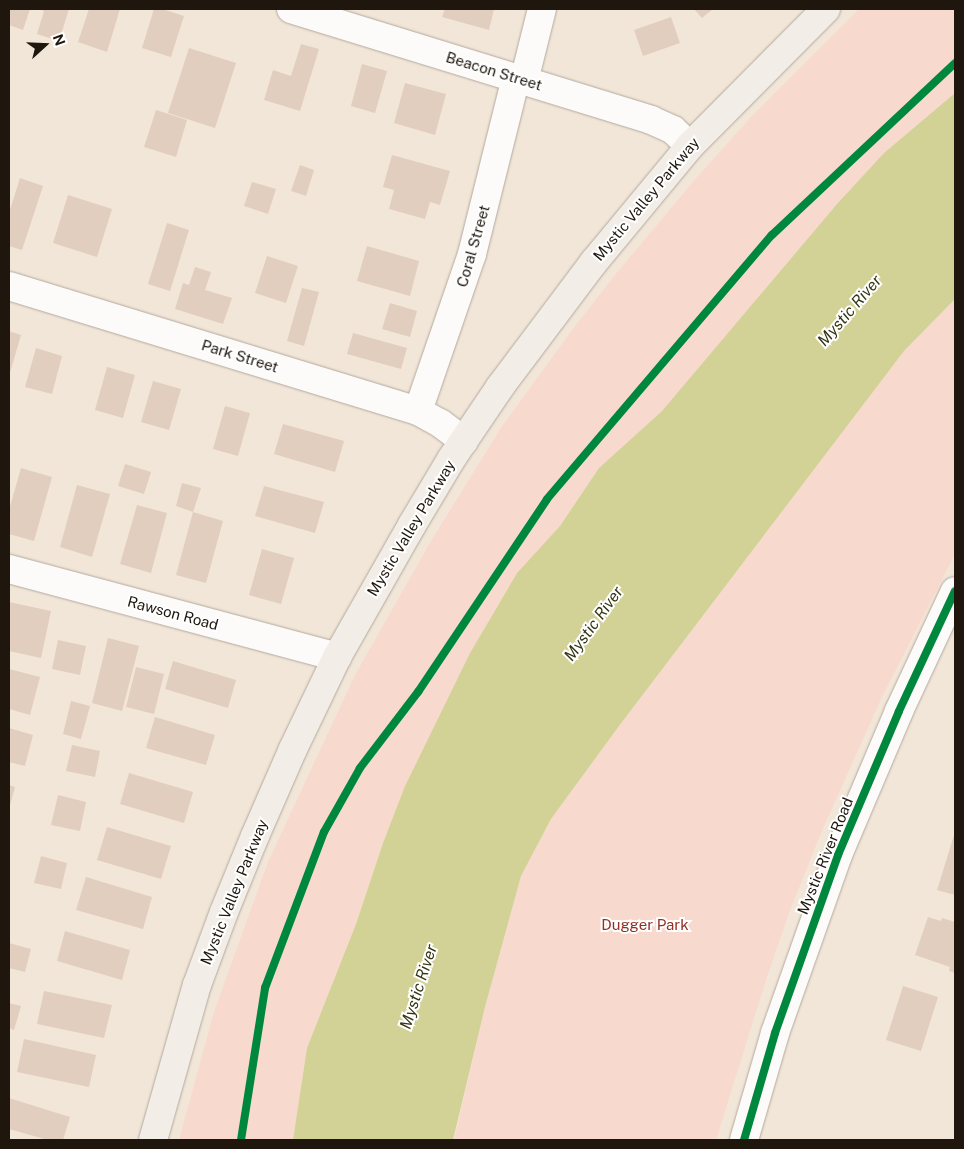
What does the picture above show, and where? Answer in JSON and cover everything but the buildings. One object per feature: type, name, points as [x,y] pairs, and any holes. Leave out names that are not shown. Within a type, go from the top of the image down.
[{"type":"main road","name":"Mystic Valley Parkway","points":[[153,1140],[197,985],[224,912],[293,749],[337,658],[378,582],[464,441],[550,319],[600,254],[690,146],[826,9]]},
{"type":"street","name":"Beacon Street","points":[[291,9],[651,120],[672,130],[690,146]]},
{"type":"street","name":"Coral Street","points":[[418,411],[472,254],[520,79],[542,9]]},
{"type":"street","name":"Park Street","points":[[9,286],[418,411],[440,423],[464,441]]},
{"type":"street","name":"Rawson Road","points":[[9,569],[337,658]]},
{"type":"street","name":"Mystic River Road","points":[[744,1140],[781,1015],[838,855],[899,711],[955,591]]},
{"type":"green space","points":[[859,9],[955,9],[955,93],[884,153],[837,204],[662,411],[599,468],[560,526],[517,573],[470,653],[405,786],[383,843],[356,924],[307,1048],[293,1140],[179,1140],[214,1012],[268,862],[355,675],[431,541],[501,428],[572,330],[615,275],[697,177],[753,115]]},
{"type":"green space","name":"Dugger Park","points":[[955,299],[955,554],[881,699],[821,833],[789,913],[766,980],[716,1140],[454,1140],[485,1007],[521,876],[551,819],[619,726],[904,351]]},
{"type":"water","name":"Mystic River","points":[[955,93],[955,299],[904,351],[619,726],[551,819],[521,876],[485,1007],[453,1140],[293,1140],[307,1048],[356,924],[383,843],[405,786],[470,653],[517,573],[560,526],[599,468],[662,411],[837,204],[884,153]]},
{"type":"cycle path","points":[[241,1140],[265,988],[324,832],[360,768],[418,692],[547,499],[772,235],[955,63]]},
{"type":"cycle path","points":[[744,1140],[775,1033],[838,855],[899,711],[955,591]]}]
